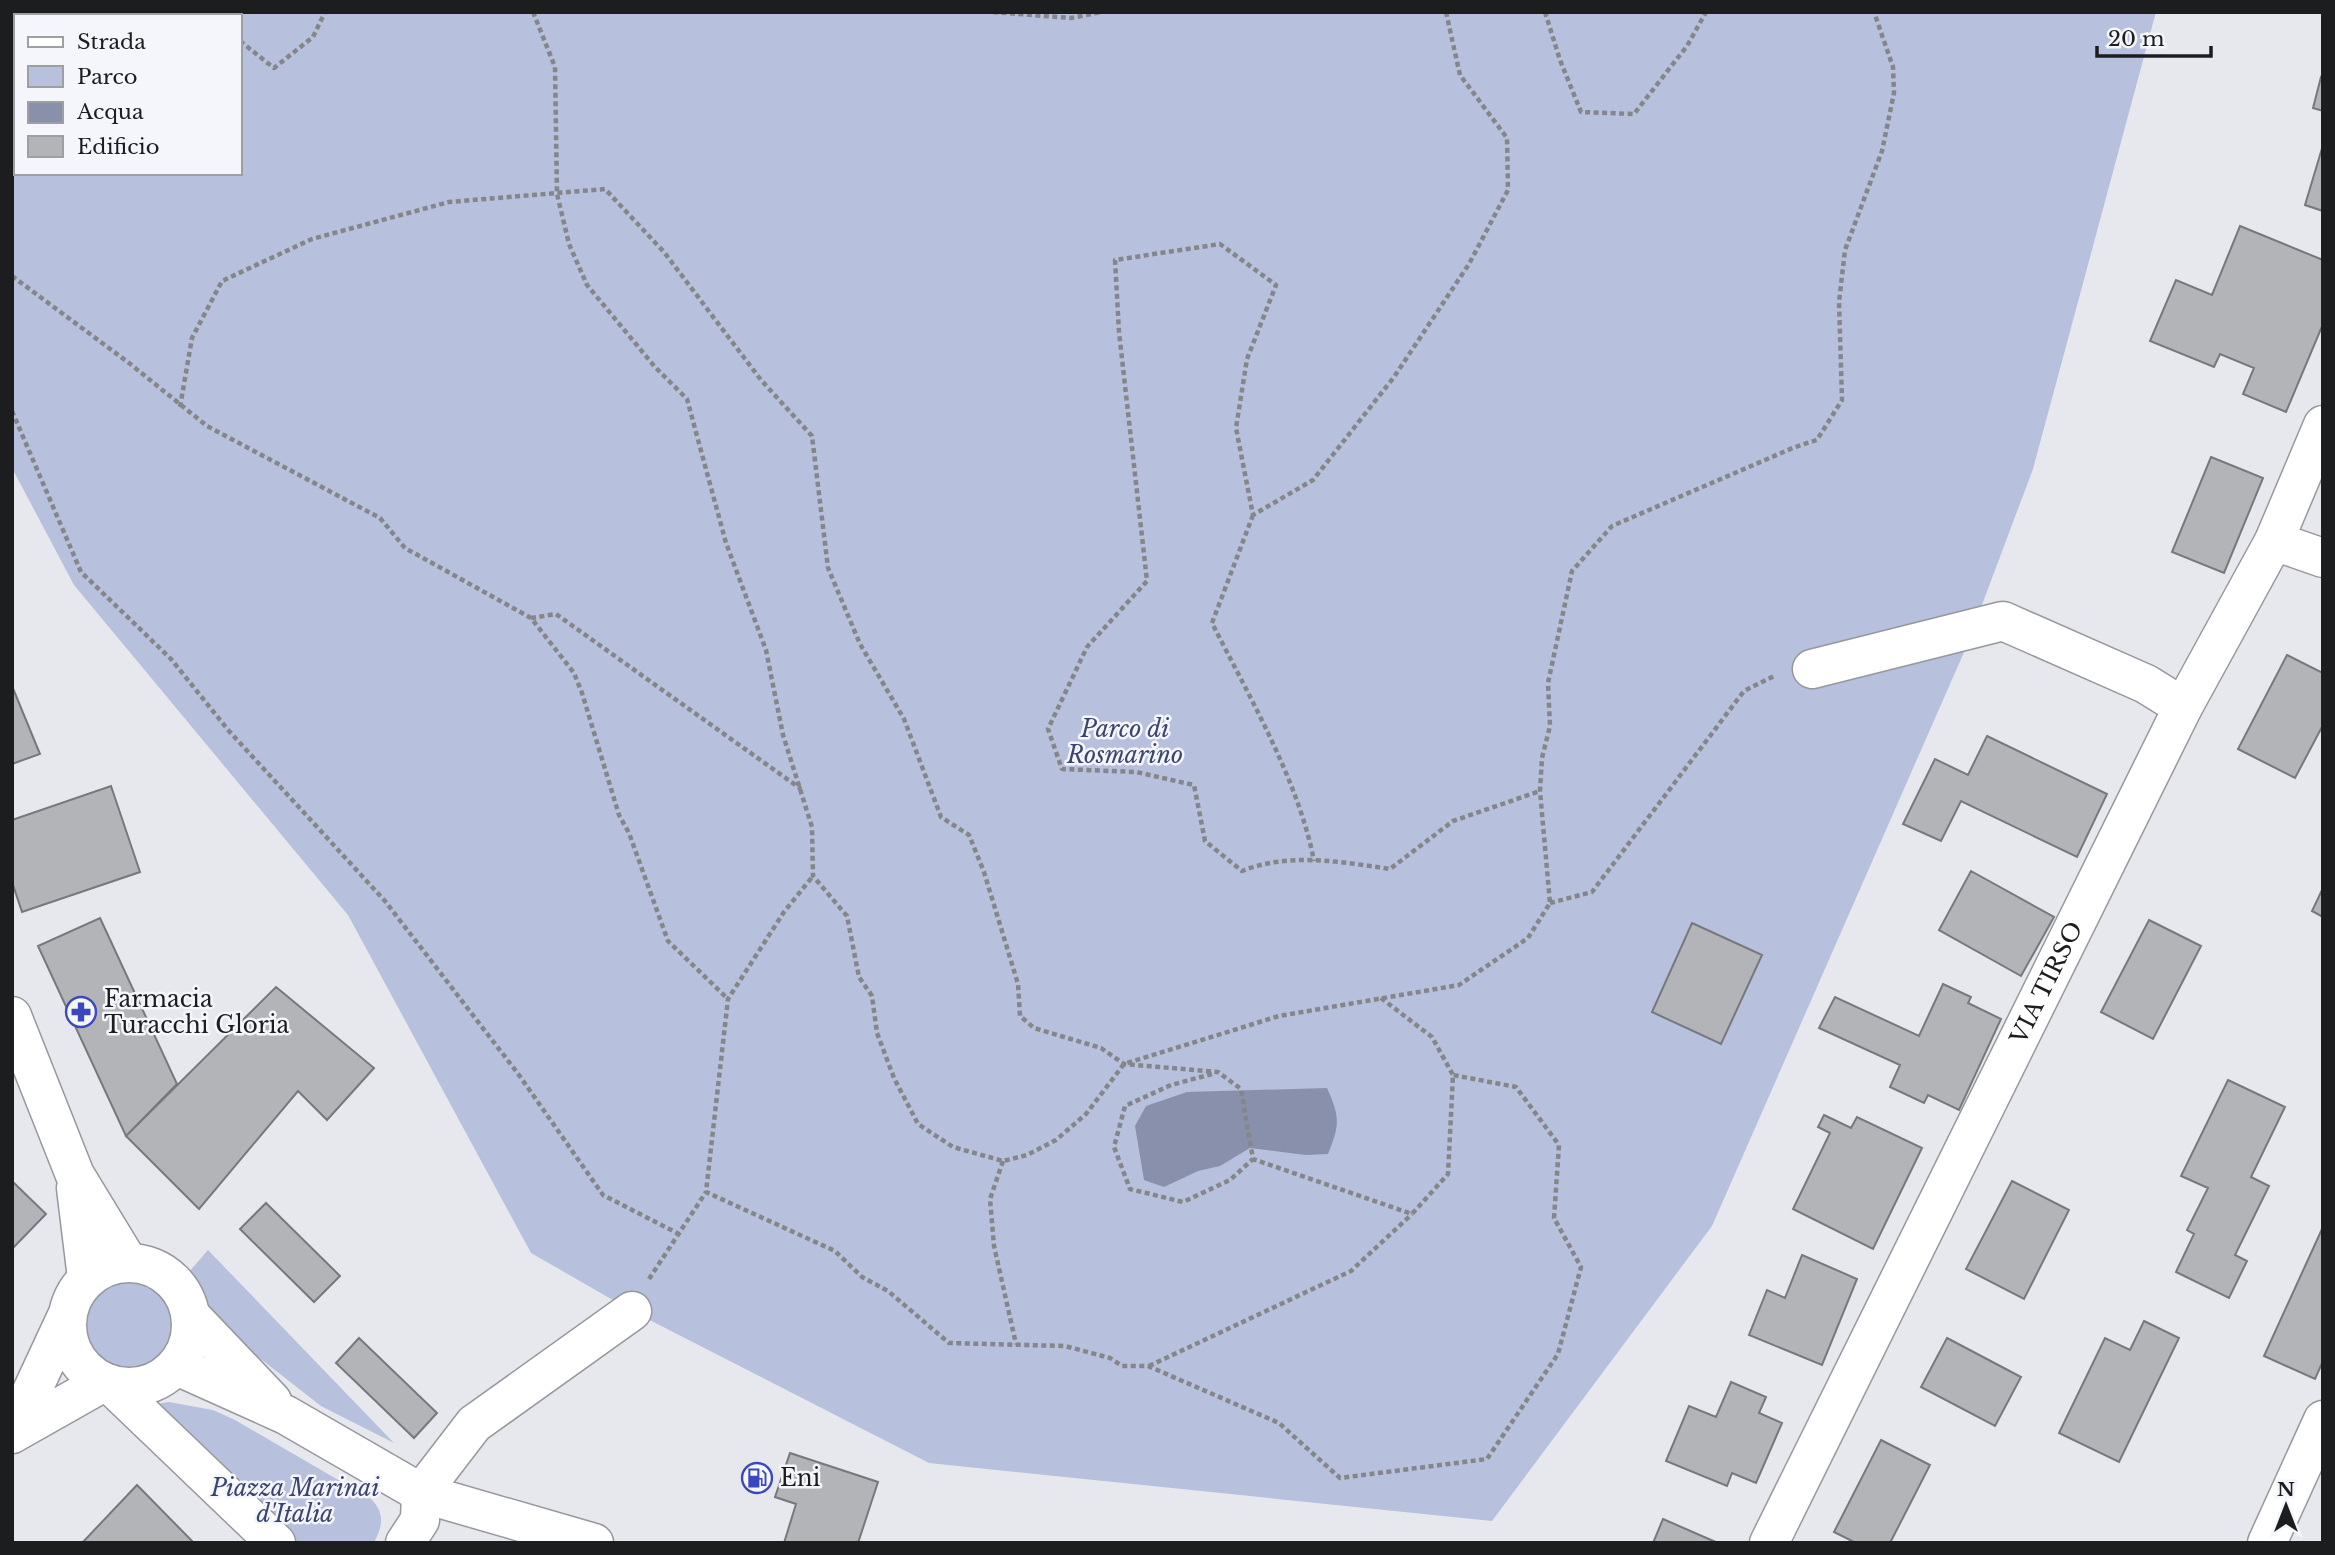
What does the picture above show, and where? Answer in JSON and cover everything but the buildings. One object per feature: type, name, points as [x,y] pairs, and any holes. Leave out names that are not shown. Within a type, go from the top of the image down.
[{"type":"street","name":"VIA TIRSO","points":[[1769,1543],[2183,707],[2274,541],[2323,425]]},
{"type":"street","points":[[2274,541],[2323,558]]},
{"type":"street","points":[[1812,668],[2003,621],[2146,684],[2183,707]]},
{"type":"street","points":[[12,1016],[75,1175],[128,1262]]},
{"type":"street","points":[[75,1175],[87,1278]]},
{"type":"street","points":[[12,1434],[66,1318],[73,1297],[87,1278],[107,1266],[128,1262],[149,1265],[170,1277],[184,1293],[192,1318],[286,1415]]},
{"type":"street","points":[[405,1543],[420,1520],[421,1493],[474,1424],[632,1311]]},
{"type":"street","points":[[66,1318],[66,1333],[73,1354],[80,1364],[107,1383],[276,1543]]},
{"type":"street","points":[[12,1434],[107,1383],[139,1387],[160,1380],[177,1366],[187,1349],[192,1318]]},
{"type":"street","points":[[177,1366],[286,1415],[421,1493],[594,1543]]},
{"type":"street","points":[[2267,1543],[2323,1420]]},
{"type":"path","points":[[242,43],[274,68],[313,37],[325,12]]},
{"type":"path","points":[[534,12],[555,67],[553,117],[557,194],[569,244],[587,285],[655,367],[687,399],[726,543],[766,650],[783,735],[802,789],[811,827],[813,876],[847,916],[859,977],[872,996],[882,1050],[918,1124],[954,1147],[1003,1161],[1027,1155],[1056,1140],[1086,1114],[1124,1064],[1279,1016],[1459,985],[1528,938],[1550,903],[1540,791],[1542,758],[1550,726],[1548,682],[1572,571],[1612,526],[1817,440],[1842,400],[1839,302],[1844,250],[1882,151],[1894,93],[1892,67],[1874,12]]},
{"type":"path","points":[[990,13],[1071,18],[1101,12]]},
{"type":"path","points":[[1253,515],[1313,480],[1394,377],[1469,264],[1508,190],[1507,138],[1460,75],[1446,12]]},
{"type":"path","points":[[1545,12],[1560,60],[1581,112],[1634,114],[1687,46],[1706,12]]},
{"type":"path","points":[[180,407],[192,338],[222,281],[312,239],[449,202],[605,189],[664,252],[761,380],[813,436],[828,568],[860,644],[904,719],[941,817],[969,835],[984,872],[1018,984],[1020,1016],[1034,1028],[1101,1048],[1124,1064],[1218,1072],[1241,1089],[1253,1159]]},
{"type":"path","points":[[1314,861],[1307,825],[1256,709],[1212,623],[1253,515],[1236,428],[1247,359],[1276,285],[1220,244],[1115,260],[1119,332],[1147,581],[1087,647],[1048,729],[1062,769],[1136,772],[1194,785],[1205,841],[1242,871],[1267,861],[1314,861],[1390,869],[1453,821],[1540,791]]},
{"type":"path","points":[[12,276],[129,363],[180,407],[207,426],[380,518],[405,548],[531,618],[573,673],[582,693],[619,815],[629,832],[667,941],[728,999]]},
{"type":"path","points":[[12,411],[81,572],[171,659],[229,731],[385,901],[511,1065],[603,1195],[679,1234]]},
{"type":"path","points":[[531,618],[556,614],[802,789]]},
{"type":"path","points":[[1550,903],[1592,892],[1744,691],[1776,675],[1812,668]]},
{"type":"path","points":[[632,1311],[636,1298],[706,1192],[728,999],[784,912],[813,876]]},
{"type":"path","points":[[1148,1366],[1351,1271],[1412,1214],[1448,1174],[1453,1075],[1432,1037],[1381,998]]},
{"type":"path","points":[[1218,1072],[1171,1085],[1125,1107],[1114,1147],[1130,1189],[1183,1202],[1230,1180],[1253,1159]]},
{"type":"path","points":[[706,1192],[835,1251],[862,1278],[888,1292],[948,1343],[1065,1346],[1110,1358],[1122,1366],[1148,1366],[1279,1423],[1340,1478],[1487,1459],[1558,1354],[1581,1267],[1554,1218],[1559,1145],[1516,1087],[1453,1075]]},
{"type":"path","points":[[1253,1159],[1412,1214]]},
{"type":"path","points":[[1003,1161],[990,1199],[994,1246],[1016,1343]]},
{"type":"green space","name":"Parco di Rosmarino","points":[[12,12],[2156,12],[2033,469],[1965,650],[1712,1226],[1492,1521],[929,1463],[632,1311],[531,1253],[348,915],[74,585],[12,468]]},
{"type":"green space","points":[[208,1250],[394,1443],[321,1406],[212,1321],[189,1272]]},
{"type":"green space","points":[[129,1279],[146,1283],[161,1293],[171,1308],[175,1325],[171,1342],[161,1357],[146,1367],[129,1371],[112,1367],[97,1357],[87,1342],[83,1325],[87,1308],[97,1293],[112,1283]]},
{"type":"green space","name":"Piazza Marinai d'Italia","points":[[169,1402],[213,1410],[235,1420],[371,1499],[379,1509],[381,1520],[374,1543],[281,1543],[156,1404]]},
{"type":"water","points":[[1327,1088],[1337,1121],[1328,1154],[1306,1155],[1250,1148],[1220,1166],[1198,1171],[1164,1187],[1144,1180],[1135,1126],[1146,1106],[1187,1092]]},
{"type":"place","name":"Farmacia Turacchi Gloria","points":[[81,1012]]},
{"type":"place","name":"Eni","points":[[757,1478]]}]
